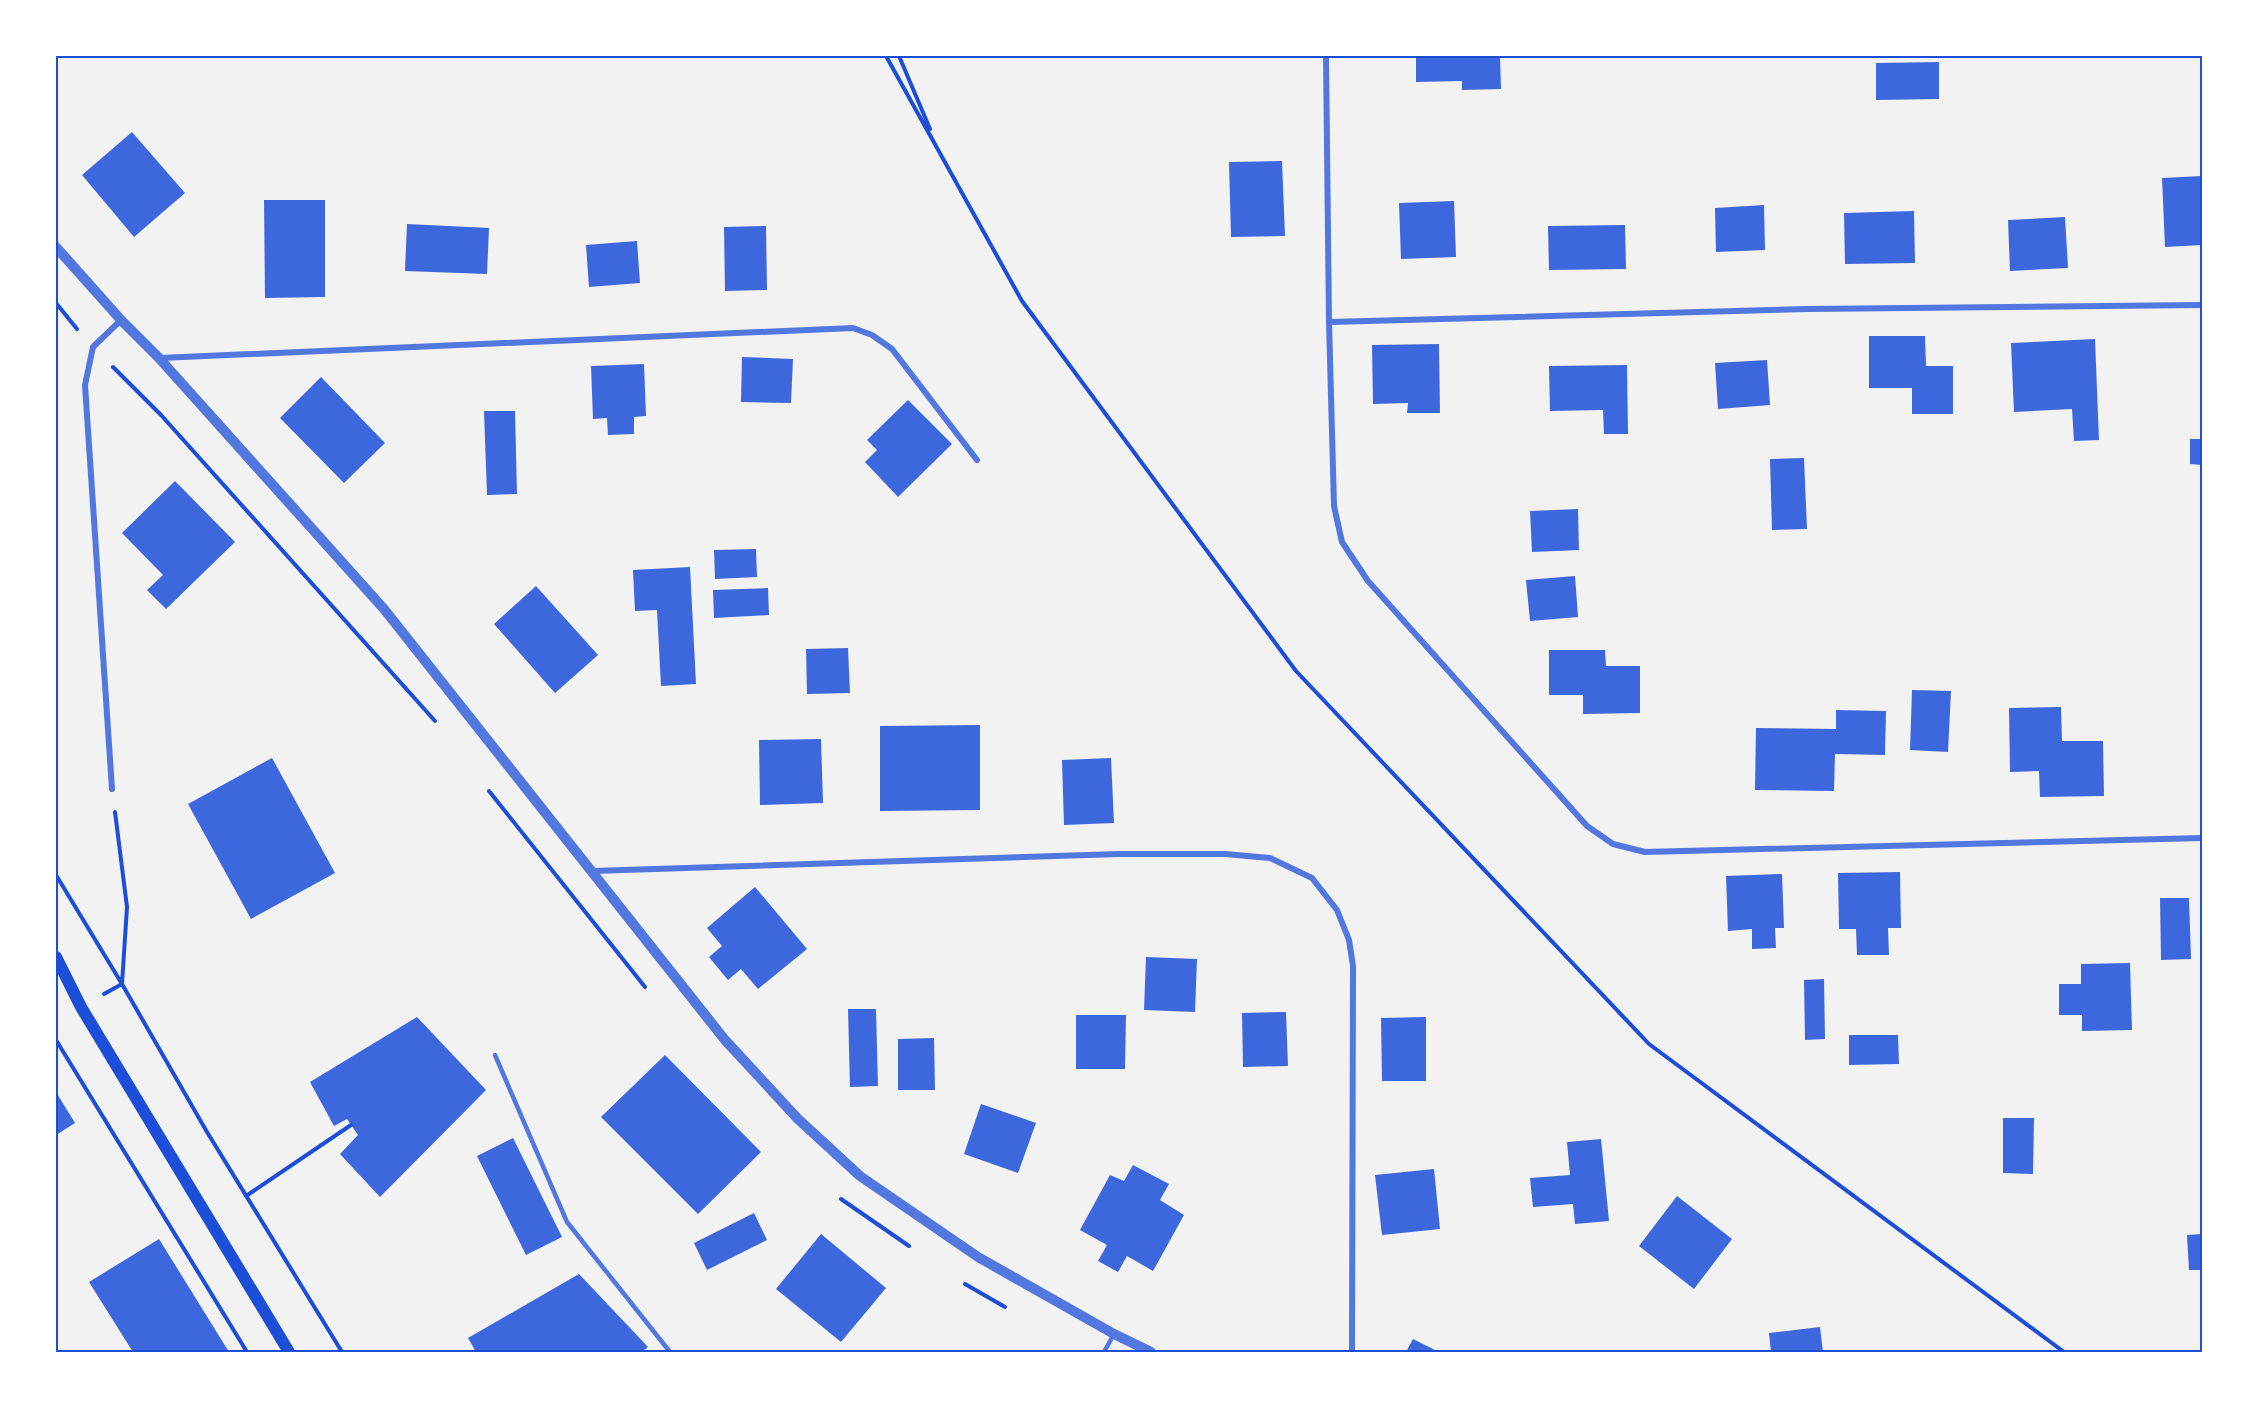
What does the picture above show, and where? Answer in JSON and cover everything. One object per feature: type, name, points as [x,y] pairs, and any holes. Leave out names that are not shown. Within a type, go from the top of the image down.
[{"type":"main road","points":[[56,957],[81,1007],[289,1353]]},
{"type":"main road","points":[[56,972],[81,1007]]},
{"type":"street","points":[[1326,56],[1334,506],[1342,542],[1368,581],[1587,826],[1613,844],[1645,852],[2202,838]]},
{"type":"street","points":[[56,247],[384,609],[725,1040],[798,1119],[860,1176],[978,1257],[1151,1353]]},
{"type":"street","points":[[1329,322],[1807,309],[2202,305]]},
{"type":"street","points":[[112,789],[84,385],[93,347],[121,320]]},
{"type":"street","points":[[159,358],[853,328],[872,335],[892,349],[977,460]]},
{"type":"street","points":[[592,871],[1107,854],[1225,854],[1270,858],[1312,878],[1336,909],[1349,940],[1353,966],[1352,1353]]},
{"type":"lane","points":[[495,1055],[567,1222],[670,1353]]},
{"type":"lane","points":[[1104,1353],[1114,1334]]},
{"type":"path","points":[[886,56],[1022,301],[1304,680],[1648,1044],[2064,1353]]},
{"type":"path","points":[[898,56],[938,150]]},
{"type":"path","points":[[112,789],[127,907],[122,984]]},
{"type":"path","points":[[56,875],[342,1353]]},
{"type":"path","points":[[56,1040],[247,1353]]},
{"type":"path","points":[[246,1196],[351,1125]]},
{"type":"building","points":[[1416,56],[1500,56],[1501,89],[1462,90],[1462,81],[1416,82]]},
{"type":"building","points":[[1939,62],[1939,99],[1876,100],[1876,63]]},
{"type":"building","points":[[132,132],[185,193],[134,237],[82,175]]},
{"type":"building","points":[[1282,161],[1285,236],[1231,237],[1229,162]]},
{"type":"building","points":[[2202,176],[2202,245],[2165,247],[2162,178]]},
{"type":"building","points":[[264,200],[325,200],[325,297],[265,298]]},
{"type":"building","points":[[1454,201],[1456,257],[1401,259],[1399,203]]},
{"type":"building","points":[[1764,205],[1765,250],[1716,252],[1715,208]]},
{"type":"building","points":[[1914,211],[1915,263],[1845,264],[1844,213]]},
{"type":"building","points":[[2065,217],[2068,268],[2010,271],[2008,220]]},
{"type":"building","points":[[407,224],[489,228],[487,274],[405,271]]},
{"type":"building","points":[[1625,225],[1626,269],[1549,270],[1548,226]]},
{"type":"building","points":[[766,226],[767,290],[725,291],[724,227]]},
{"type":"building","points":[[637,241],[640,283],[589,287],[586,245]]},
{"type":"building","points":[[1869,336],[1925,336],[1926,366],[1953,366],[1953,414],[1912,414],[1912,388],[1869,388]]},
{"type":"building","points":[[2095,339],[2099,440],[2074,441],[2072,409],[2014,412],[2011,343]]},
{"type":"building","points":[[1439,344],[1440,413],[1407,413],[1408,403],[1373,404],[1372,345]]},
{"type":"building","points":[[742,357],[793,359],[791,403],[741,402]]},
{"type":"building","points":[[1767,360],[1770,405],[1718,409],[1715,363]]},
{"type":"building","points":[[644,364],[646,416],[634,417],[634,434],[608,435],[607,418],[593,419],[591,366]]},
{"type":"building","points":[[1627,365],[1628,434],[1604,434],[1603,410],[1550,411],[1549,366]]},
{"type":"building","points":[[321,377],[385,443],[344,483],[280,418]]},
{"type":"building","points":[[908,400],[952,444],[898,497],[865,462],[877,450],[867,440]]},
{"type":"building","points":[[484,411],[515,411],[517,494],[487,495]]},
{"type":"building","points":[[2190,439],[2202,439],[2202,465],[2190,464]]},
{"type":"building","points":[[1804,458],[1807,529],[1772,530],[1770,459]]},
{"type":"building","points":[[175,481],[235,542],[166,609],[147,590],[163,575],[122,533]]},
{"type":"building","points":[[1578,509],[1579,550],[1532,552],[1530,511]]},
{"type":"building","points":[[756,549],[757,577],[715,579],[714,550]]},
{"type":"building","points":[[690,567],[696,684],[661,686],[657,610],[635,611],[633,570]]},
{"type":"building","points":[[1575,576],[1578,617],[1530,621],[1526,580]]},
{"type":"building","points":[[536,586],[598,655],[555,693],[494,624]]},
{"type":"building","points":[[768,588],[769,615],[714,618],[713,590]]},
{"type":"building","points":[[848,648],[850,693],[807,694],[806,649]]},
{"type":"building","points":[[1549,650],[1605,650],[1606,666],[1640,666],[1640,713],[1583,714],[1583,695],[1549,695]]},
{"type":"building","points":[[1912,690],[1951,691],[1948,752],[1910,750]]},
{"type":"building","points":[[2061,707],[2062,741],[2103,741],[2104,796],[2040,797],[2039,771],[2010,772],[2009,708]]},
{"type":"building","points":[[1836,710],[1886,711],[1885,755],[1835,754],[1834,791],[1755,790],[1756,728],[1836,729]]},
{"type":"building","points":[[980,725],[980,810],[880,811],[880,726]]},
{"type":"building","points":[[821,739],[823,803],[760,805],[759,740]]},
{"type":"building","points":[[272,758],[335,873],[251,919],[188,804]]},
{"type":"building","points":[[1111,758],[1114,823],[1064,825],[1062,760]]},
{"type":"building","points":[[1900,872],[1901,928],[1888,928],[1889,955],[1857,955],[1856,929],[1839,929],[1838,873]]},
{"type":"building","points":[[1782,874],[1784,928],[1775,928],[1776,948],[1752,949],[1752,929],[1728,931],[1726,876]]},
{"type":"building","points":[[755,887],[807,949],[758,989],[741,969],[728,980],[709,957],[722,946],[707,928]]},
{"type":"building","points":[[2160,898],[2189,898],[2191,959],[2161,960]]},
{"type":"building","points":[[1146,957],[1197,959],[1195,1012],[1144,1010]]},
{"type":"building","points":[[2130,963],[2132,1030],[2082,1031],[2082,1015],[2059,1015],[2059,984],[2081,984],[2081,964]]},
{"type":"building","points":[[1824,979],[1825,1039],[1805,1040],[1804,980]]},
{"type":"building","points":[[848,1009],[876,1009],[878,1086],[850,1087]]},
{"type":"building","points":[[1286,1012],[1288,1066],[1243,1067],[1242,1013]]},
{"type":"building","points":[[1076,1015],[1126,1015],[1125,1069],[1076,1069]]},
{"type":"building","points":[[417,1017],[486,1090],[380,1197],[340,1154],[358,1135],[347,1119],[334,1126],[310,1082]]},
{"type":"building","points":[[1426,1017],[1426,1081],[1382,1081],[1381,1018]]},
{"type":"building","points":[[1849,1035],[1898,1035],[1899,1064],[1849,1065]]},
{"type":"building","points":[[934,1038],[935,1090],[898,1090],[898,1039]]},
{"type":"building","points":[[665,1055],[761,1152],[698,1214],[601,1117]]},
{"type":"building","points":[[56,1092],[75,1123],[56,1135]]},
{"type":"building","points":[[981,1104],[1036,1123],[1018,1173],[964,1154]]},
{"type":"building","points":[[2003,1118],[2034,1118],[2033,1174],[2003,1173]]},
{"type":"building","points":[[513,1138],[562,1237],[526,1255],[477,1156]]},
{"type":"building","points":[[1601,1139],[1609,1221],[1575,1224],[1573,1204],[1533,1207],[1530,1178],[1570,1175],[1567,1142]]},
{"type":"building","points":[[1133,1165],[1169,1184],[1160,1200],[1184,1215],[1153,1271],[1127,1256],[1118,1272],[1098,1261],[1107,1245],[1080,1230],[1110,1175],[1124,1181]]},
{"type":"building","points":[[1434,1169],[1440,1229],[1382,1235],[1375,1175]]},
{"type":"building","points":[[1677,1196],[1732,1239],[1694,1289],[1639,1246]]},
{"type":"building","points":[[754,1213],[767,1240],[707,1270],[694,1243]]},
{"type":"building","points":[[821,1234],[886,1288],[841,1342],[776,1289]]},
{"type":"building","points":[[2202,1234],[2202,1270],[2189,1270],[2187,1235]]},
{"type":"building","points":[[159,1239],[229,1352],[133,1352],[89,1282]]},
{"type":"building","points":[[579,1274],[648,1347],[642,1352],[476,1352],[468,1338]]},
{"type":"building","points":[[1820,1327],[1823,1352],[1771,1352],[1769,1333]]},
{"type":"building","points":[[1413,1339],[1439,1352],[1406,1352]]}]
